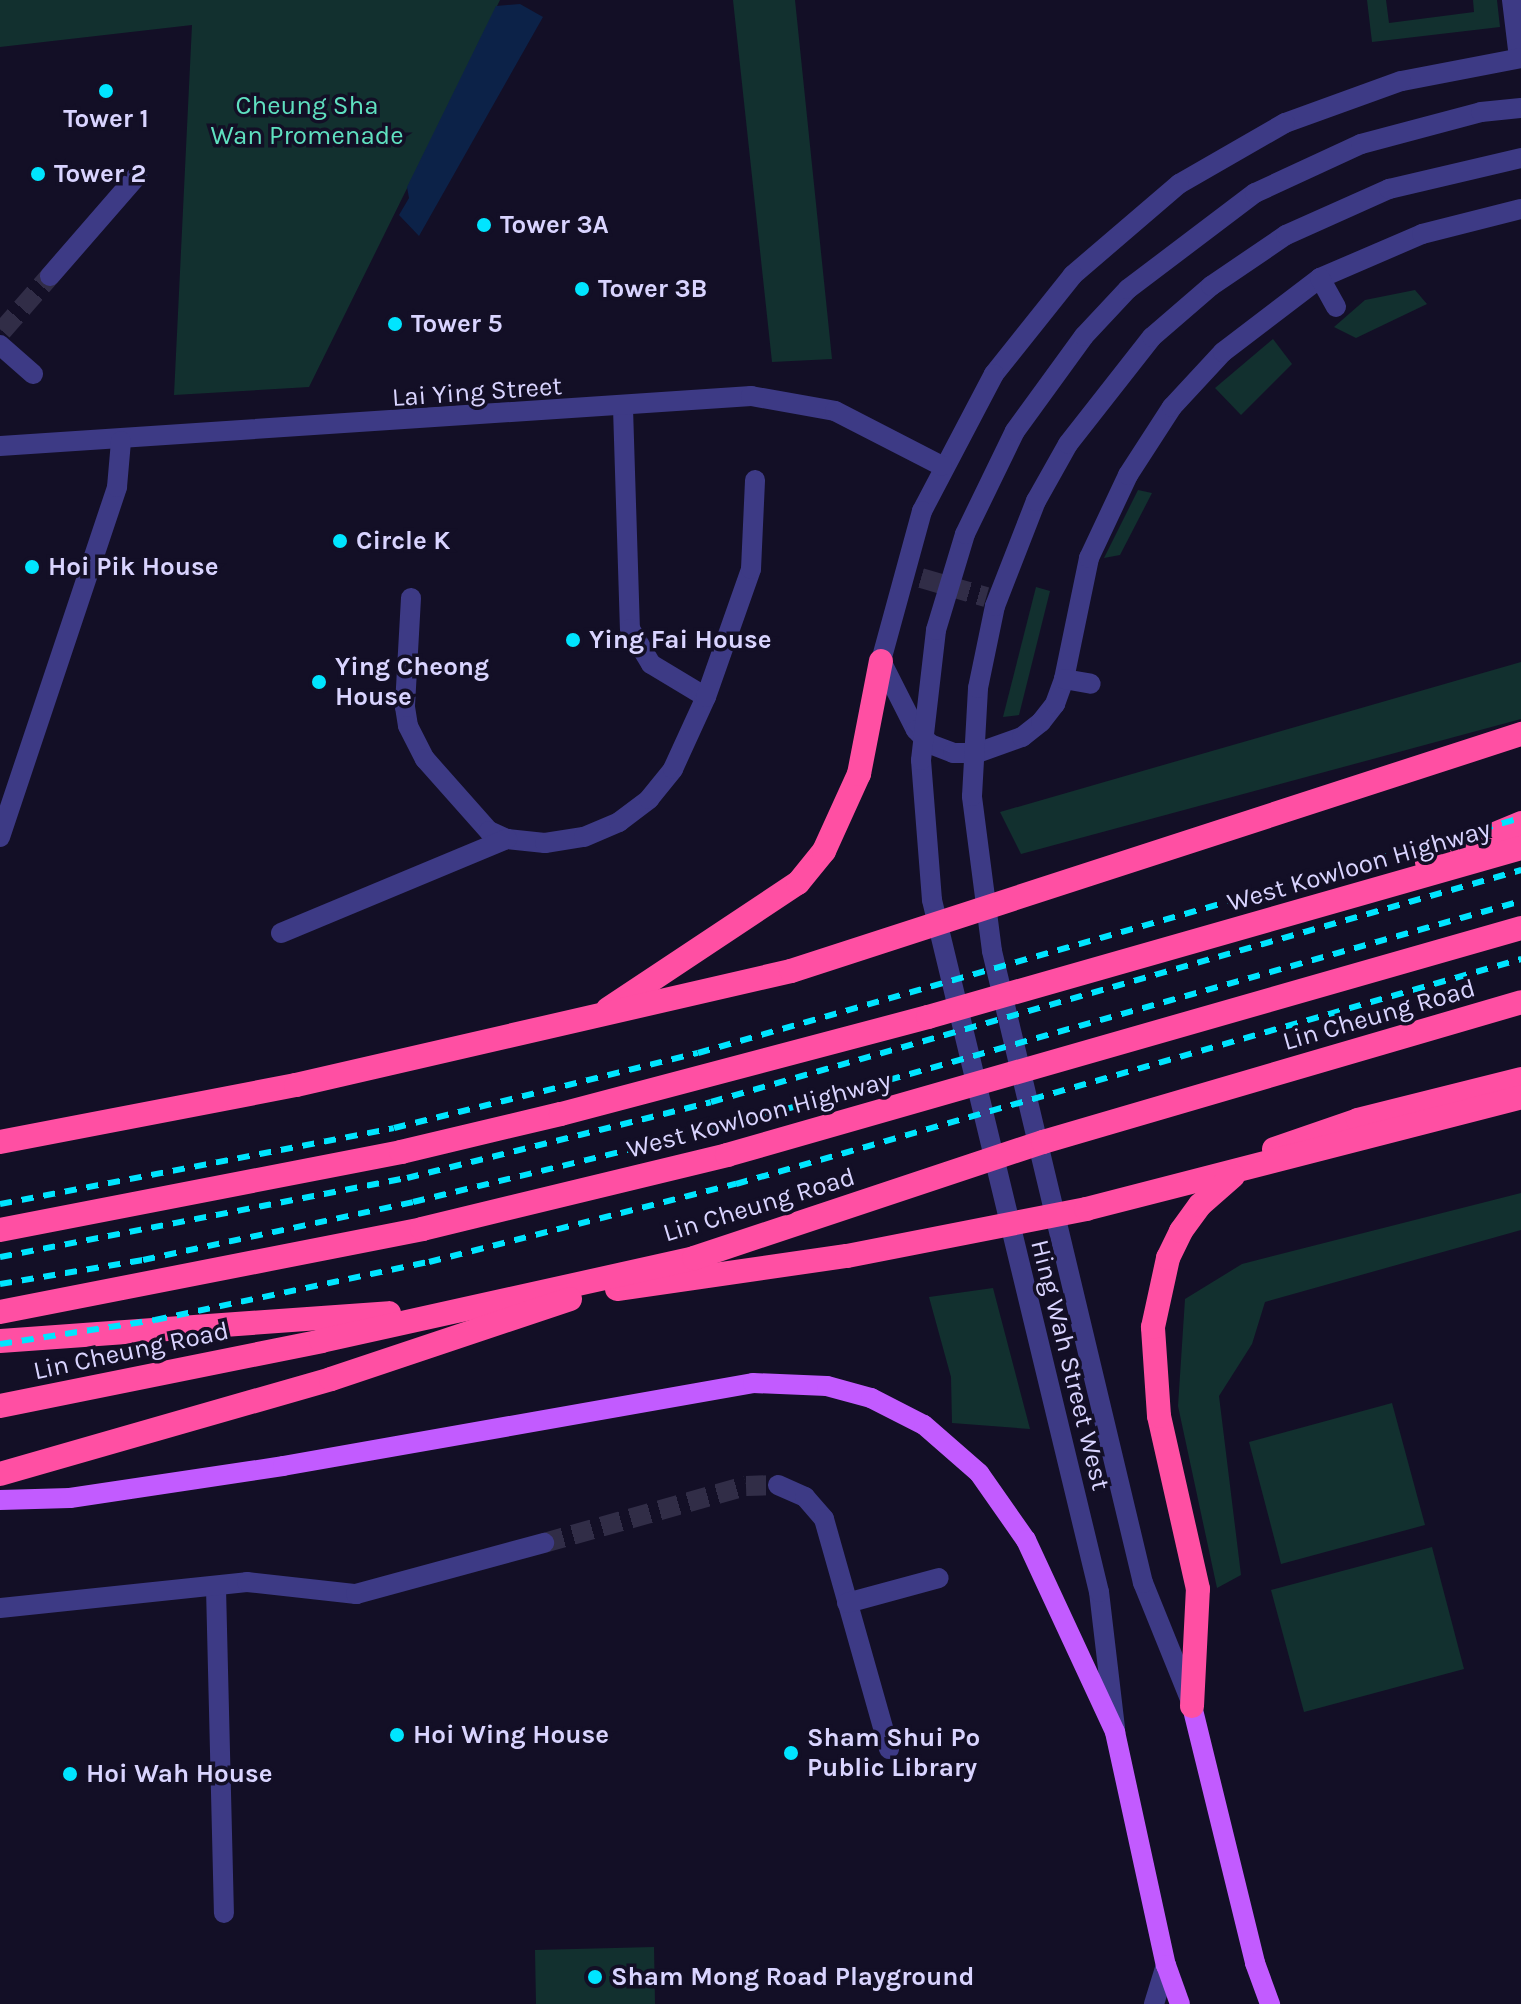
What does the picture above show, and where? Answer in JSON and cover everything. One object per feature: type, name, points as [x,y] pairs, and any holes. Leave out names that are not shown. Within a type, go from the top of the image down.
[{"type":"highway","points":[[593,1018],[798,883],[824,851],[859,774],[881,661]]},
{"type":"highway","points":[[2,1141],[296,1085],[791,971],[1521,734]]},
{"type":"highway","points":[[1314,909],[1521,823]]},
{"type":"highway","name":"West Kowloon Highway","points":[[0,1230],[184,1197],[561,1114],[1314,909],[1521,848]]},
{"type":"highway","name":"West Kowloon Highway","points":[[0,1312],[422,1229],[727,1155],[1521,928]]},
{"type":"highway","name":"Lin Cheung Road","points":[[0,1406],[694,1258],[1043,1142],[1521,1002]]},
{"type":"highway","points":[[1192,1706],[1198,1589],[1152,1372],[1153,1327],[1168,1258],[1181,1231],[1227,1180],[1286,1143],[1521,1079]]},
{"type":"highway","points":[[0,1341],[332,1318],[727,1276],[1086,1209],[1521,1097]]},
{"type":"highway","points":[[0,1474],[331,1379],[694,1258]]},
{"type":"main road","points":[[0,1500],[70,1498],[268,1469],[753,1383],[827,1386],[871,1398],[924,1425],[979,1473],[1026,1540],[1115,1732]]},
{"type":"main road","name":"Hing Wah Street West","points":[[1192,1706],[1255,1963],[1270,2004]]},
{"type":"main road","name":"Hing Wah Street West","points":[[1115,1732],[1166,1965],[1180,2004]]},
{"type":"street","points":[[1512,0],[1520,58],[1415,78],[1339,100],[1259,137],[1179,184],[1073,275],[1028,327],[942,466],[912,575],[881,661],[916,730],[930,744],[953,753],[977,753],[1022,737],[1055,704],[1064,679],[1089,558],[1128,475],[1172,407],[1223,352],[1320,278],[1422,234],[1521,209]]},
{"type":"street","name":"Hing Wah Street West","points":[[1115,1732],[1099,1592],[944,960],[924,835],[923,724],[949,581],[987,482],[1015,431],[1084,336],[1174,249],[1255,193],[1361,144],[1481,112],[1521,108]]},
{"type":"street","name":"Hing Wah Street West","points":[[1192,1706],[1143,1583],[992,951],[972,796],[978,688],[995,606],[1036,501],[1068,444],[1152,337],[1211,286],[1286,235],[1389,189],[1521,158]]},
{"type":"street","points":[[50,276],[137,176]]},
{"type":"street","points":[[1320,278],[1336,307]]},
{"type":"street","points":[[1,336],[33,374]]},
{"type":"street","name":"Lai Ying Street","points":[[0,446],[623,408],[751,396],[785,399],[863,423],[942,466]]},
{"type":"street","points":[[623,408],[630,629],[651,664],[706,697]]},
{"type":"street","points":[[0,837],[117,487],[121,441]]},
{"type":"street","points":[[411,598],[405,707],[414,743],[479,823],[507,839],[545,843],[584,837],[619,822],[649,799],[673,769],[706,697],[751,569],[755,480]]},
{"type":"street","points":[[1064,679],[1091,684]]},
{"type":"street","points":[[281,933],[507,839]]},
{"type":"street","points":[[778,1485],[805,1497],[824,1519],[889,1749]]},
{"type":"street","points":[[0,1608],[275,1583],[356,1594],[544,1543]]},
{"type":"street","points":[[847,1603],[939,1578]]},
{"type":"street","points":[[216,1588],[224,1913]]},
{"type":"street","points":[[1154,2004],[1166,1965]]},
{"type":"green space","name":"Cheung Sha Wan Promenade","points":[[0,0],[500,0],[309,387],[174,395],[192,25],[0,47]]},
{"type":"green space","points":[[733,0],[795,0],[832,359],[772,362]]},
{"type":"green space","points":[[1367,0],[1386,0],[1389,23],[1474,12],[1473,0],[1497,0],[1500,27],[1372,42]]},
{"type":"green space","points":[[1415,290],[1427,304],[1356,338],[1334,327],[1365,300]]},
{"type":"green space","points":[[1273,339],[1292,364],[1241,415],[1215,388]]},
{"type":"green space","points":[[1138,490],[1152,493],[1120,555],[1104,558]]},
{"type":"green space","points":[[1036,587],[1050,591],[1019,715],[1003,717]]},
{"type":"green space","points":[[1521,662],[1521,719],[1021,854],[1000,812]]},
{"type":"green space","points":[[1521,1193],[1521,1230],[1265,1302],[1252,1344],[1219,1396],[1241,1575],[1217,1588],[1178,1406],[1185,1299],[1242,1264]]},
{"type":"green space","points":[[993,1288],[1030,1429],[952,1423],[951,1377],[929,1297]]},
{"type":"green space","points":[[1392,1403],[1425,1525],[1281,1564],[1249,1442]]},
{"type":"green space","points":[[1432,1547],[1464,1669],[1304,1712],[1271,1590]]},
{"type":"green space","name":"Sham Mong Road Playground","points":[[654,1947],[655,2004],[536,2004],[535,1950]]},
{"type":"water","points":[[520,4],[543,17],[419,236],[399,215],[409,198],[407,187],[496,6]]},
{"type":"tunnel","points":[[2,331],[50,276]]},
{"type":"tunnel","points":[[921,578],[986,597]]},
{"type":"tunnel","points":[[544,1543],[746,1486],[778,1485]]},
{"type":"railway","points":[[0,1204],[394,1128],[698,1053],[1521,818]]},
{"type":"railway","points":[[0,1257],[407,1178],[711,1102],[1521,870]]},
{"type":"railway","points":[[0,1284],[143,1260],[413,1202],[719,1128],[1521,901]]},
{"type":"railway","points":[[0,1344],[155,1320],[429,1262],[736,1184],[1521,959]]},
{"type":"place","name":"Tower 1","points":[[106,91]]},
{"type":"place","name":"Tower 2","points":[[38,174]]},
{"type":"place","name":"Tower 3A","points":[[484,225]]},
{"type":"place","name":"Tower 3B","points":[[582,289]]},
{"type":"place","name":"Tower 5","points":[[395,324]]},
{"type":"place","name":"Circle K","points":[[340,541]]},
{"type":"place","name":"Hoi Pik House","points":[[32,567]]},
{"type":"place","name":"Ying Fai House","points":[[573,640]]},
{"type":"place","name":"Ying Cheong House","points":[[319,682]]},
{"type":"place","name":"Hoi Wing House","points":[[397,1735]]},
{"type":"place","name":"Sham Shui Po Public Library","points":[[791,1753]]},
{"type":"place","name":"Hoi Wah House","points":[[70,1774]]},
{"type":"place","name":"Sham Mong Road Playground","points":[[595,1977]]}]
